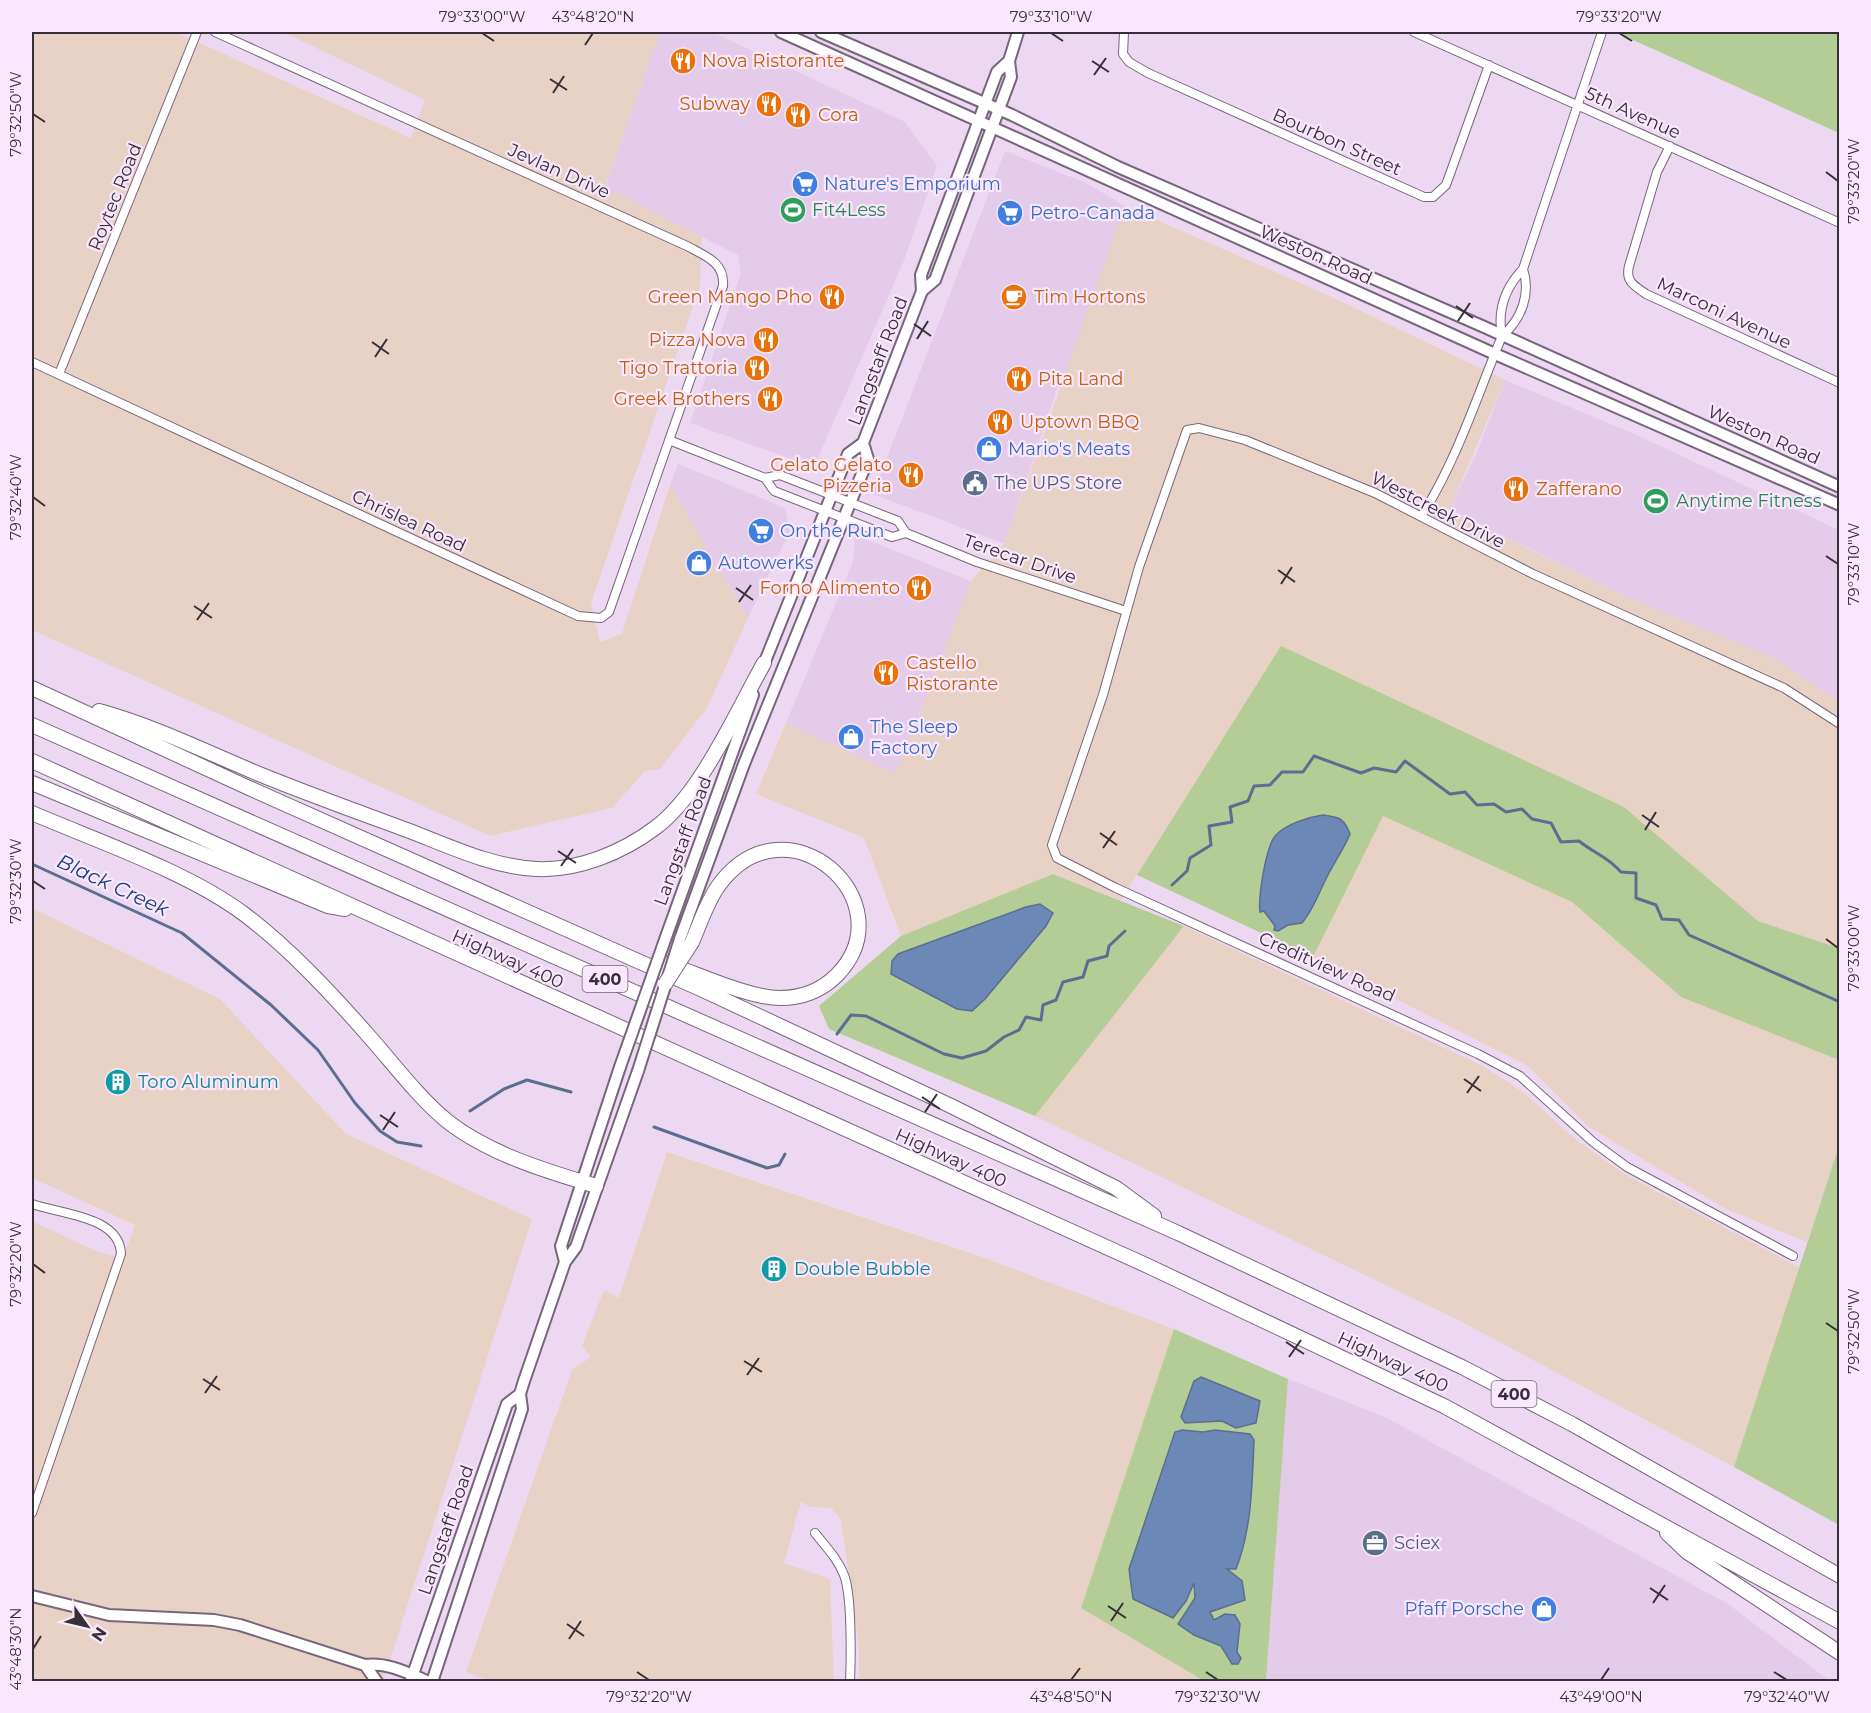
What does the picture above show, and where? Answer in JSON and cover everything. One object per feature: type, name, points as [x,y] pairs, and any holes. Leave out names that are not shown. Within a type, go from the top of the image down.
[{"type":"highway","points":[[61,700],[129,719],[263,776],[478,857],[536,869],[561,868],[621,849],[656,828],[677,808],[707,764],[764,663]]},
{"type":"highway","points":[[32,688],[249,788],[642,962],[1028,1142],[1116,1188],[1178,1233]]},
{"type":"highway","name":"Highway 400","points":[[32,725],[1178,1233],[1462,1367],[1582,1430],[1839,1576]]},
{"type":"highway","name":"Highway 400","points":[[32,761],[356,910],[1148,1266],[1444,1406],[1839,1622]]},
{"type":"highway","points":[[32,783],[328,906],[356,910]]},
{"type":"highway","points":[[32,813],[175,875],[206,890],[243,914],[274,940],[351,1016],[424,1098],[447,1120],[492,1147],[589,1184]]},
{"type":"highway","points":[[642,962],[664,963],[757,994],[779,998],[794,997],[827,985],[842,970],[852,954],[857,934],[857,912],[850,890],[836,872],[819,859],[801,851],[768,850],[757,853],[735,867],[718,886],[686,940],[665,984]]},
{"type":"highway","points":[[1650,1518],[1687,1552],[1839,1653]]},
{"type":"main road","name":"Weston Road","points":[[781,32],[1494,354],[1839,506]]},
{"type":"main road","name":"Weston Road","points":[[821,32],[1000,110],[1118,167],[1839,487]]},
{"type":"main road","name":"Langstaff Road","points":[[922,291],[935,280],[994,129],[1011,77],[1009,61],[1018,32]]},
{"type":"main road","name":"Langstaff Road","points":[[589,1184],[620,1067],[764,663],[848,454],[864,443],[922,291],[921,275],[997,72],[1009,61]]},
{"type":"main road","name":"Langstaff Road","points":[[686,940],[744,764],[868,459],[864,443]]},
{"type":"main road","name":"Langstaff Road","points":[[430,1682],[522,1408],[520,1394],[565,1262],[561,1246],[638,1071],[665,984]]},
{"type":"main road","name":"Langstaff Road","points":[[412,1678],[507,1404],[520,1394]]},
{"type":"main road","points":[[32,1596],[109,1615],[213,1620],[240,1625],[364,1665],[378,1663],[412,1678],[430,1682]]},
{"type":"main road","points":[[364,1665],[377,1682]]},
{"type":"street","name":"Roytec Road","points":[[60,374],[197,32]]},
{"type":"street","name":"Jevlan Drive","points":[[215,32],[687,246],[720,265],[724,274],[723,286],[669,440]]},
{"type":"street","name":"Bourbon Street","points":[[1124,32],[1123,54],[1129,62],[1148,73],[1424,197],[1433,197],[1446,185],[1489,65]]},
{"type":"street","name":"5th Avenue","points":[[1414,32],[1839,223]]},
{"type":"street","points":[[1502,336],[1499,317],[1512,281],[1523,269],[1602,32]]},
{"type":"street","name":"Marconi Avenue","points":[[1670,146],[1657,171],[1632,256],[1627,274],[1630,283],[1646,294],[1839,383]]},
{"type":"street","points":[[1422,515],[1435,495],[1460,441],[1502,336],[1515,324],[1528,286],[1523,269]]},
{"type":"street","name":"Chrislea Road","points":[[32,362],[578,616],[592,619],[601,618],[609,612],[615,600],[669,440]]},
{"type":"street","name":"Westcreek Drive","points":[[1126,611],[1187,430],[1199,428],[1245,440],[1375,493],[1422,515],[1533,574],[1784,688],[1839,724]]},
{"type":"street","points":[[669,440],[765,478]]},
{"type":"street","name":"Terecar Drive","points":[[906,533],[892,537],[774,491],[765,478],[780,475],[898,521],[906,533],[977,562],[1126,611]]},
{"type":"street","name":"Creditview Road","points":[[1126,611],[1103,695],[1052,845],[1058,858],[1116,888],[1473,1051],[1520,1076],[1593,1142],[1627,1167],[1793,1256]]},
{"type":"street","points":[[32,1204],[80,1218],[112,1231],[120,1242],[121,1248],[32,1513]]},
{"type":"street","points":[[815,1533],[837,1560],[846,1578],[852,1654],[850,1682]]},
{"type":"shaded area","points":[[32,32],[175,32],[411,138],[425,100],[283,32],[660,32],[605,187],[702,237],[700,286],[591,603],[600,642],[622,634],[670,485],[748,618],[707,708],[660,769],[645,771],[612,808],[490,836],[32,630]]},
{"type":"shaded area","points":[[660,32],[712,32],[905,122],[937,166],[903,263],[814,467],[690,423],[741,273],[738,255],[605,188]]},
{"type":"shaded area","points":[[1005,151],[1086,183],[1125,206],[1067,374],[1057,389],[1005,544],[873,494]]},
{"type":"shaded area","points":[[1125,206],[1321,292],[1505,380],[1449,510],[1623,595],[1776,659],[1839,702],[1839,948],[1758,921],[1624,807],[1281,647],[1121,900],[1053,874],[901,936],[864,838],[756,794],[786,723],[896,774],[971,581],[1005,543]]},
{"type":"shaded area","points":[[1505,380],[1637,435],[1839,530],[1839,702],[1776,659],[1627,597],[1449,509],[1475,457]]},
{"type":"shaded area","points":[[678,464],[785,508],[790,531],[748,618],[670,485]]},
{"type":"shaded area","points":[[855,535],[971,581],[896,774],[786,723],[853,562]]},
{"type":"shaded area","points":[[1383,816],[1572,902],[1681,997],[1839,1060],[1839,1146],[1807,1242],[1726,1209],[1589,1127],[1528,1066],[1313,957]]},
{"type":"shaded area","points":[[32,908],[220,999],[346,1134],[532,1219],[383,1681],[32,1681],[32,1221],[98,1252],[123,1258],[135,1225],[32,1178]]},
{"type":"shaded area","points":[[1184,926],[1483,1066],[1523,1092],[1575,1139],[1626,1175],[1800,1268],[1734,1467],[1458,1320],[1035,1116]]},
{"type":"shaded area","points":[[667,1152],[979,1256],[1174,1329],[1081,1608],[1204,1681],[859,1681],[859,1646],[841,1520],[831,1508],[810,1507],[801,1502],[784,1563],[830,1579],[834,1681],[494,1682],[466,1672],[572,1370],[591,1357],[582,1346],[604,1290],[619,1298]]},
{"type":"shaded area","points":[[1288,1379],[1385,1417],[1728,1604],[1830,1681],[1266,1682]]},
{"type":"green space","points":[[1623,32],[1839,32],[1839,133],[1622,35]]},
{"type":"green space","points":[[1281,646],[1624,807],[1758,921],[1839,948],[1839,1060],[1681,997],[1572,902],[1383,816],[1313,957],[1137,875]]},
{"type":"green space","points":[[1053,874],[1184,926],[1035,1116],[829,1029],[819,1006],[901,936]]},
{"type":"green space","points":[[1839,1146],[1840,1425],[1837,1433],[1840,1435],[1839,1525],[1734,1467]]},
{"type":"green space","points":[[1174,1329],[1288,1379],[1266,1681],[1204,1681],[1081,1608]]},
{"type":"water","points":[[1323,815],[1340,819],[1350,834],[1302,923],[1288,925],[1278,931],[1274,930],[1275,926],[1264,911],[1260,912],[1264,872],[1272,841],[1280,831],[1292,824]]},
{"type":"water","points":[[1040,904],[1053,913],[1046,926],[985,999],[972,1011],[957,1009],[891,974],[892,961],[898,954],[1026,907]]},
{"type":"water","points":[[1201,1377],[1260,1401],[1256,1423],[1236,1428],[1222,1421],[1185,1423],[1181,1417],[1194,1381]]},
{"type":"water","points":[[1182,1430],[1203,1432],[1215,1430],[1250,1434],[1254,1440],[1250,1506],[1245,1538],[1236,1569],[1227,1569],[1242,1581],[1245,1600],[1210,1612],[1214,1620],[1225,1614],[1235,1615],[1240,1624],[1237,1652],[1241,1658],[1238,1664],[1232,1664],[1221,1646],[1194,1635],[1178,1624],[1195,1598],[1194,1583],[1186,1601],[1173,1618],[1133,1599],[1129,1569],[1175,1432]]},
{"type":"waterway","points":[[1172,885],[1187,871],[1190,858],[1211,845],[1209,826],[1232,822],[1230,807],[1248,801],[1254,786],[1270,785],[1282,772],[1303,772],[1314,756],[1361,773],[1374,768],[1396,772],[1405,761],[1450,794],[1465,792],[1477,805],[1494,804],[1506,812],[1522,809],[1532,819],[1551,823],[1561,842],[1579,841],[1611,862],[1621,872],[1636,873],[1636,898],[1656,905],[1662,919],[1679,920],[1689,935],[1840,1002]]},
{"type":"waterway","name":"Black Creek","points":[[32,864],[182,933],[271,1005],[318,1050],[355,1103],[380,1131],[397,1142],[421,1146]]},
{"type":"waterway","points":[[837,1034],[851,1015],[866,1016],[944,1054],[962,1058],[986,1051],[1004,1037],[1019,1030],[1026,1017],[1041,1020],[1043,1005],[1056,1000],[1063,982],[1083,977],[1088,961],[1107,956],[1109,946],[1125,931]]},
{"type":"waterway","points":[[470,1111],[504,1089],[527,1080],[571,1092]]},
{"type":"waterway","points":[[654,1127],[767,1168],[779,1165],[785,1154]]},
{"type":"place","name":"Nova Ristorante","points":[[683,61]]},
{"type":"place","name":"Subway","points":[[769,104]]},
{"type":"place","name":"Cora","points":[[798,115]]},
{"type":"place","name":"Nature's Emporium","points":[[805,184]]},
{"type":"place","name":"Fit4Less","points":[[793,210]]},
{"type":"place","name":"Petro-Canada","points":[[1010,213]]},
{"type":"place","name":"Green Mango Pho","points":[[832,297]]},
{"type":"place","name":"Tim Hortons","points":[[1014,297]]},
{"type":"place","name":"Pizza Nova","points":[[766,340]]},
{"type":"place","name":"Tigo Trattoria","points":[[757,368]]},
{"type":"place","name":"Pita Land","points":[[1019,379]]},
{"type":"place","name":"Greek Brothers","points":[[770,399]]},
{"type":"place","name":"Uptown BBQ","points":[[1000,422]]},
{"type":"place","name":"Mario's Meats","points":[[989,449]]},
{"type":"place","name":"Gelato Gelato Pizzeria","points":[[911,475]]},
{"type":"place","name":"The UPS Store","points":[[975,483]]},
{"type":"place","name":"Zafferano","points":[[1516,489]]},
{"type":"place","name":"Anytime Fitness","points":[[1656,501]]},
{"type":"place","name":"On the Run","points":[[761,531]]},
{"type":"place","name":"Autowerks","points":[[699,563]]},
{"type":"place","name":"Forno Alimento","points":[[919,588]]},
{"type":"place","name":"Castello Ristorante","points":[[886,673]]},
{"type":"place","name":"The Sleep Factory","points":[[851,737]]},
{"type":"place","name":"Toro Aluminum","points":[[118,1082]]},
{"type":"place","name":"Double Bubble","points":[[774,1269]]},
{"type":"place","name":"Sciex","points":[[1375,1543]]},
{"type":"place","name":"Pfaff Porsche","points":[[1544,1609]]}]
